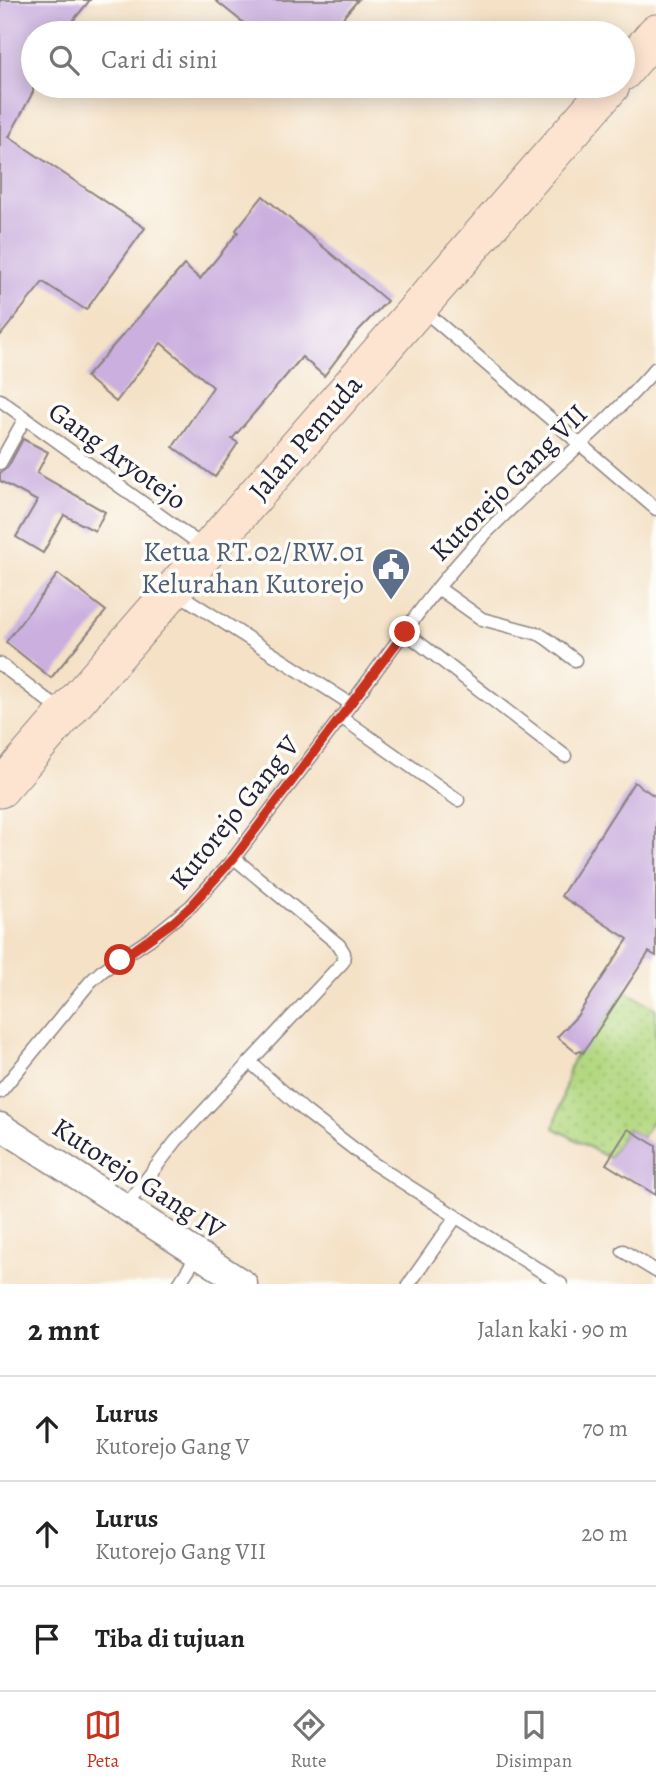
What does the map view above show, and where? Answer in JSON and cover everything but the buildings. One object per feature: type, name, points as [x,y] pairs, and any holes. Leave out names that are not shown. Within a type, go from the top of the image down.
[{"type":"main road","points":[[635,58],[656,33]]},
{"type":"main road","name":"Jalan Pemuda","points":[[0,789],[601,98]]},
{"type":"street","name":"Kutorejo Gang IV","points":[[0,1126],[244,1284]]},
{"type":"lane","points":[[419,306],[656,509]]},
{"type":"lane","name":"Kutorejo Gang VII","points":[[351,704],[438,588],[490,529],[656,368]]},
{"type":"lane","name":"Gang Aryotejo","points":[[0,400],[208,549]]},
{"type":"lane","points":[[0,463],[25,418]]},
{"type":"lane","points":[[438,588],[482,618],[539,634],[575,660]]},
{"type":"lane","points":[[173,590],[351,704]]},
{"type":"lane","points":[[405,632],[565,756]]},
{"type":"lane","points":[[0,664],[65,714]]},
{"type":"lane","name":"Kutorejo Gang V","points":[[0,1092],[90,981],[173,922],[191,906],[234,858],[351,704]]},
{"type":"lane","points":[[341,717],[458,800]]},
{"type":"lane","points":[[125,1207],[176,1141],[343,962],[344,953],[339,944],[234,858]]},
{"type":"lane","points":[[250,1062],[305,1111],[371,1162],[561,1284]]},
{"type":"lane","points":[[409,1284],[456,1217]]},
{"type":"lane","points":[[624,1251],[656,1270]]},
{"type":"lane","points":[[179,1284],[198,1254]]},
{"type":"green space","points":[[624,990],[656,1009],[656,1119],[654,1118],[642,1138],[628,1129],[609,1158],[554,1128],[571,1064]]},
{"type":"place","name":"Ketua RT.02/RW.01 Kelurahan Kutorejo","points":[[391,601]]},
{"type":"route","points":[[120,960],[191,906],[234,858],[405,632]]}]
